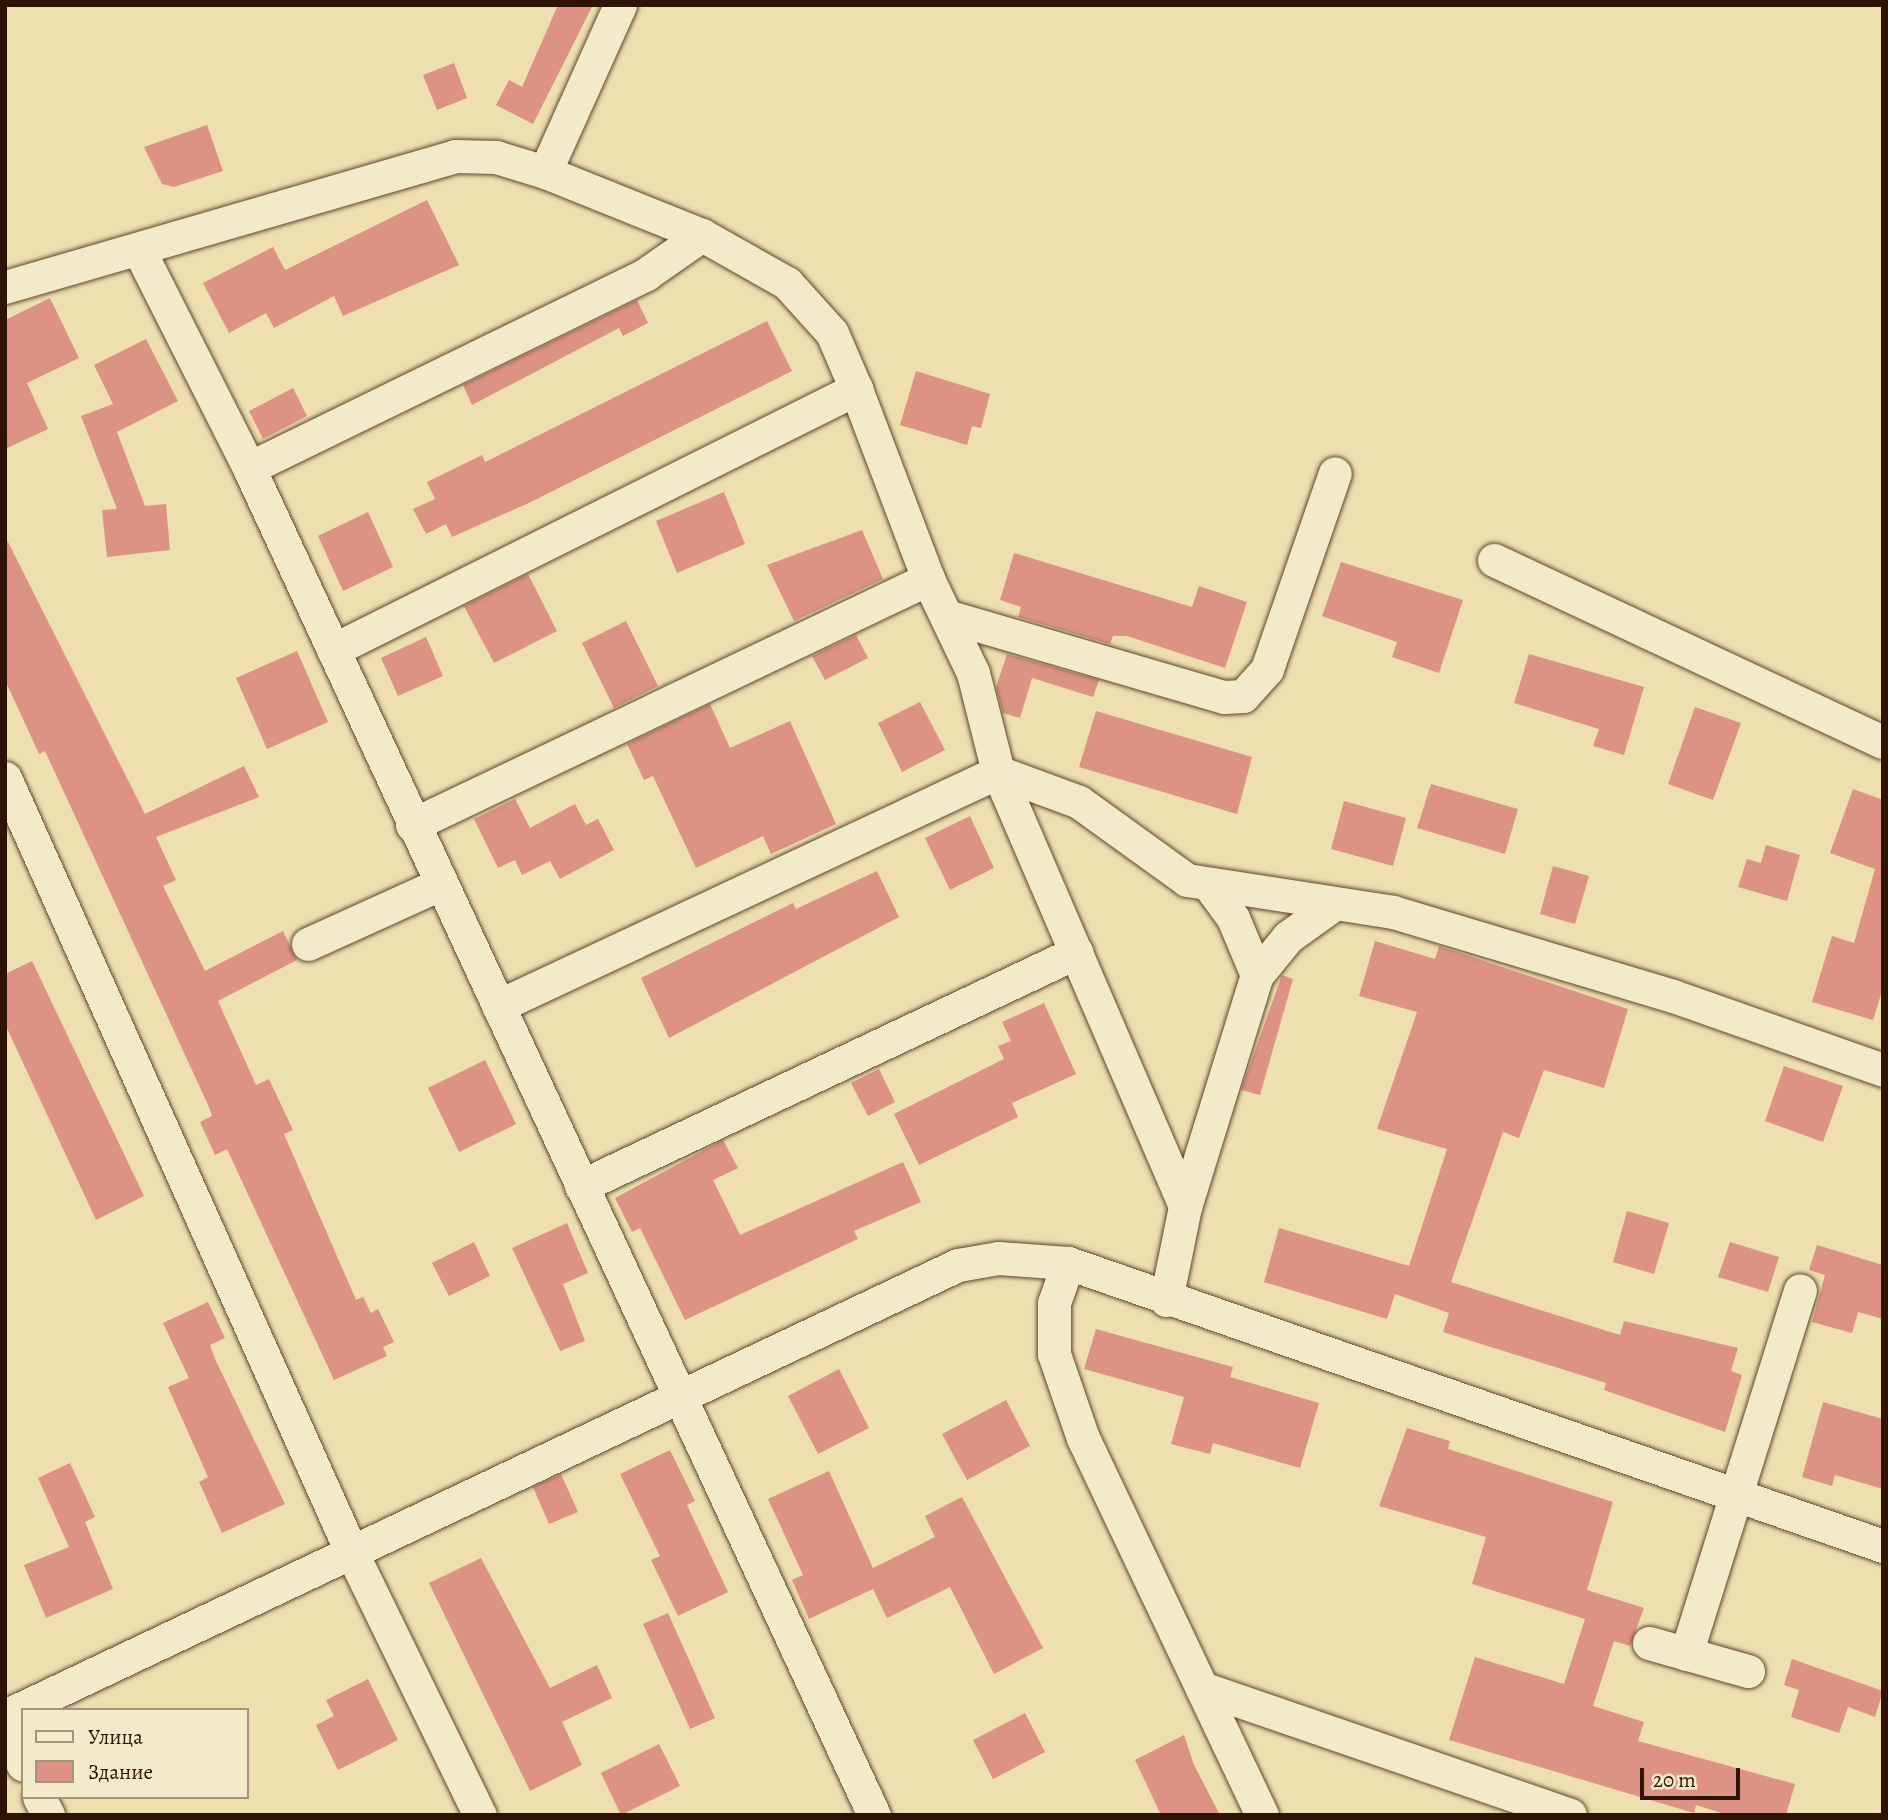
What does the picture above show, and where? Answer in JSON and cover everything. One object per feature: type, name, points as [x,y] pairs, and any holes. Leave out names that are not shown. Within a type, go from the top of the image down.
[{"type":"street","points":[[545,172],[620,5]]},
{"type":"street","points":[[5,287],[455,156],[496,157],[545,172],[702,235],[787,283],[832,334],[856,389],[928,579],[950,617],[973,673],[998,772],[1185,1207]]},
{"type":"street","points":[[249,468],[646,274],[702,235]]},
{"type":"street","points":[[139,250],[249,468],[412,825],[874,1815]]},
{"type":"street","points":[[333,650],[856,389]]},
{"type":"street","points":[[950,617],[1224,697],[1243,696],[1267,669],[1335,473]]},
{"type":"street","points":[[1494,560],[1883,742]]},
{"type":"street","points":[[412,825],[928,579]]},
{"type":"street","points":[[498,1006],[998,772],[1079,802],[1159,864],[1209,885],[1393,912],[1569,964],[1883,1070]]},
{"type":"street","points":[[5,778],[351,1551],[480,1815]]},
{"type":"street","points":[[308,944],[440,884]]},
{"type":"street","points":[[1209,885],[1233,918],[1256,975]]},
{"type":"street","points":[[1166,1300],[1185,1207],[1256,975],[1288,937],[1334,904]]},
{"type":"street","points":[[582,1186],[1077,952]]},
{"type":"street","points":[[22,1708],[677,1395],[958,1265],[998,1258],[1068,1263],[1166,1300],[1735,1498],[1883,1546]]},
{"type":"street","points":[[1068,1263],[1055,1303],[1054,1354],[1083,1438],[1262,1815]]},
{"type":"street","points":[[1686,1654],[1800,1290]]},
{"type":"street","points":[[1649,1643],[1748,1671]]},
{"type":"street","points":[[1202,1688],[1570,1815]]},
{"type":"street","points":[[5,1716],[21,1708]]},
{"type":"street","points":[[5,1731],[21,1761]]},
{"type":"street","points":[[40,1799],[48,1815]]},
{"type":"building","points":[[558,5],[593,5],[533,124],[496,105],[509,80],[522,87]]},
{"type":"building","points":[[454,63],[467,98],[437,110],[423,75]]},
{"type":"building","points":[[207,125],[223,171],[174,187],[162,184],[144,147]]},
{"type":"building","points":[[427,200],[459,265],[343,316],[334,296],[274,328],[266,313],[229,333],[203,283],[273,247],[285,270]]},
{"type":"building","points":[[50,298],[79,358],[27,383],[48,429],[5,449],[5,320]]},
{"type":"building","points":[[637,300],[648,323],[623,336],[619,328],[472,405],[463,385]]},
{"type":"building","points":[[767,321],[792,371],[531,502],[452,537],[446,524],[426,534],[413,509],[435,499],[427,482],[482,455],[485,462]]},
{"type":"building","points":[[146,339],[178,401],[117,432],[145,506],[166,504],[170,550],[107,557],[102,510],[117,509],[81,416],[113,404],[94,365]]},
{"type":"building","points":[[916,371],[990,394],[981,428],[972,426],[967,445],[900,425]]},
{"type":"building","points":[[293,388],[307,416],[263,439],[249,411]]},
{"type":"building","points":[[724,492],[745,544],[677,573],[656,521]]},
{"type":"building","points":[[368,512],[393,567],[343,591],[318,536]]},
{"type":"building","points":[[862,530],[883,579],[794,621],[767,565]]},
{"type":"building","points":[[5,536],[145,814],[244,766],[259,797],[156,837],[176,880],[163,886],[205,971],[283,931],[297,960],[218,1001],[256,1085],[269,1079],[293,1130],[284,1134],[356,1300],[363,1297],[371,1313],[378,1309],[394,1342],[383,1347],[387,1356],[334,1380],[227,1149],[215,1155],[200,1122],[212,1116],[209,1107],[45,751],[39,754],[5,680]]},
{"type":"building","points":[[1014,553],[1192,607],[1199,586],[1247,602],[1225,668],[1127,636],[1113,636],[1110,644],[1018,617],[1021,607],[1000,600]]},
{"type":"building","points":[[1341,562],[1463,600],[1439,673],[1392,657],[1397,642],[1322,616]]},
{"type":"building","points":[[528,574],[557,631],[494,663],[464,606]]},
{"type":"building","points":[[626,621],[658,686],[614,708],[582,643]]},
{"type":"building","points":[[856,635],[868,658],[825,680],[812,656]]},
{"type":"building","points":[[426,637],[443,676],[398,696],[381,658]]},
{"type":"building","points":[[297,651],[328,722],[267,749],[236,678]]},
{"type":"building","points":[[1007,654],[1099,680],[1093,697],[1032,678],[1020,718],[1003,713],[996,687]]},
{"type":"building","points":[[1529,654],[1644,687],[1624,755],[1593,746],[1599,729],[1514,703]]},
{"type":"building","points":[[920,702],[945,750],[902,772],[878,723]]},
{"type":"building","points":[[710,704],[730,748],[790,721],[836,824],[771,854],[763,836],[696,868],[653,776],[644,780],[627,744]]},
{"type":"building","points":[[1695,707],[1741,723],[1713,800],[1668,784]]},
{"type":"building","points":[[1096,711],[1252,757],[1237,814],[1079,767]]},
{"type":"building","points":[[1431,784],[1518,809],[1505,854],[1417,828]]},
{"type":"building","points":[[1853,789],[1883,800],[1883,988],[1873,1020],[1812,1002],[1832,936],[1854,943],[1875,869],[1830,853]]},
{"type":"building","points":[[515,799],[530,828],[575,804],[586,825],[598,819],[614,850],[560,879],[550,861],[522,875],[515,860],[498,868],[474,819]]},
{"type":"building","points":[[1344,801],[1406,818],[1393,866],[1331,849]]},
{"type":"building","points":[[970,816],[994,868],[950,890],[925,838]]},
{"type":"building","points":[[1766,845],[1800,855],[1787,901],[1738,887],[1747,859],[1761,863]]},
{"type":"building","points":[[1553,866],[1589,876],[1575,924],[1540,914]]},
{"type":"building","points":[[877,871],[899,917],[669,1038],[641,978],[793,903],[796,909]]},
{"type":"building","points":[[1375,941],[1435,959],[1439,946],[1628,1009],[1604,1088],[1544,1070],[1519,1138],[1503,1132],[1451,1282],[1620,1335],[1624,1321],[1738,1348],[1731,1371],[1742,1375],[1725,1432],[1604,1390],[1606,1383],[1443,1332],[1449,1313],[1395,1294],[1387,1319],[1264,1282],[1279,1228],[1409,1266],[1447,1149],[1377,1129],[1417,1012],[1359,996]]},
{"type":"building","points":[[32,961],[144,1196],[96,1220],[5,1024],[5,974]]},
{"type":"building","points":[[1282,975],[1293,979],[1260,1095],[1241,1090]]},
{"type":"building","points":[[1044,1003],[1076,1074],[1012,1103],[1018,1117],[919,1165],[894,1114],[1004,1059],[998,1046],[1011,1041],[1002,1022]]},
{"type":"building","points":[[485,1060],[516,1124],[459,1152],[428,1088]]},
{"type":"building","points":[[1784,1066],[1843,1086],[1823,1142],[1765,1121]]},
{"type":"building","points":[[879,1069],[895,1102],[868,1116],[851,1083]]},
{"type":"building","points":[[723,1140],[738,1168],[713,1180],[740,1235],[903,1162],[921,1202],[854,1231],[858,1239],[685,1320],[640,1228],[632,1232],[615,1198]]},
{"type":"building","points":[[1627,1211],[1669,1223],[1654,1274],[1613,1262]]},
{"type":"building","points":[[567,1223],[588,1273],[563,1284],[585,1341],[560,1351],[512,1248]]},
{"type":"building","points":[[474,1242],[490,1276],[449,1296],[432,1263]]},
{"type":"building","points":[[1730,1242],[1779,1257],[1768,1292],[1718,1277]]},
{"type":"building","points":[[1817,1245],[1883,1265],[1883,1319],[1858,1312],[1852,1333],[1812,1322],[1825,1275],[1809,1270]]},
{"type":"building","points":[[208,1302],[225,1338],[210,1345],[215,1359],[285,1504],[222,1533],[199,1482],[208,1477],[168,1387],[189,1378],[163,1323]]},
{"type":"building","points":[[1096,1329],[1233,1367],[1230,1377],[1319,1403],[1300,1468],[1213,1443],[1210,1454],[1171,1444],[1184,1397],[1084,1369]]},
{"type":"building","points":[[839,1369],[869,1428],[818,1454],[788,1396]]},
{"type":"building","points":[[1006,1400],[1030,1446],[967,1480],[942,1434]]},
{"type":"building","points":[[1823,1402],[1883,1419],[1883,1489],[1835,1475],[1832,1486],[1802,1477]]},
{"type":"building","points":[[1407,1428],[1450,1441],[1448,1449],[1613,1502],[1587,1590],[1644,1608],[1630,1646],[1614,1641],[1593,1706],[1644,1722],[1638,1741],[1795,1784],[1786,1815],[1728,1815],[1696,1805],[1694,1813],[1449,1740],[1475,1657],[1564,1684],[1585,1619],[1472,1584],[1486,1537],[1379,1506]]},
{"type":"building","points":[[670,1450],[695,1501],[687,1505],[728,1592],[678,1616],[651,1560],[660,1556],[620,1474]]},
{"type":"building","points":[[70,1463],[95,1517],[85,1522],[113,1589],[46,1618],[24,1565],[69,1547],[38,1478]]},
{"type":"building","points":[[829,1471],[873,1568],[935,1537],[925,1516],[962,1497],[1043,1648],[994,1674],[950,1587],[887,1618],[873,1589],[809,1619],[792,1580],[803,1575],[768,1499]]},
{"type":"building","points":[[561,1474],[578,1512],[549,1524],[533,1487]]},
{"type":"building","points":[[481,1558],[550,1688],[597,1665],[612,1698],[562,1722],[582,1765],[530,1791],[429,1583]]},
{"type":"building","points":[[668,1613],[715,1718],[690,1729],[643,1624]]},
{"type":"building","points":[[1792,1659],[1883,1691],[1875,1717],[1848,1707],[1839,1733],[1791,1717],[1799,1690],[1784,1685]]},
{"type":"building","points":[[368,1679],[398,1740],[338,1770],[316,1725],[334,1716],[326,1700]]},
{"type":"building","points":[[1025,1713],[1045,1752],[993,1779],[973,1740]]},
{"type":"building","points":[[1184,1735],[1194,1765],[1220,1815],[1161,1815],[1135,1760]]},
{"type":"building","points":[[659,1744],[680,1786],[621,1815],[601,1773]]}]
